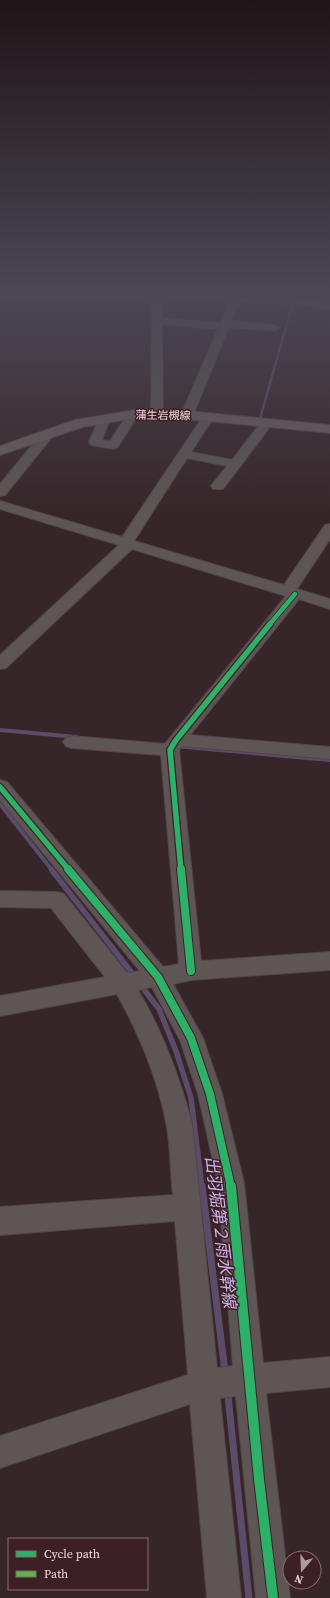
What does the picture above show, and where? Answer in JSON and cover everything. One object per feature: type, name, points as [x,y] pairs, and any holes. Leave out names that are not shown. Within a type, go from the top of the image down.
[{"type":"main road","name":"蒲生岩槻線","points":[[0,451],[80,423],[133,414],[157,413],[186,415],[330,429]]},
{"type":"street","points":[[157,413],[158,366]]},
{"type":"street","points":[[186,415],[205,366]]},
{"type":"street","points":[[104,419],[94,442],[113,444],[133,414]]},
{"type":"street","points":[[0,664],[127,543],[208,417]]},
{"type":"street","points":[[218,486],[267,423]]},
{"type":"street","points":[[0,492],[47,435]]},
{"type":"street","points":[[183,454],[235,464]]},
{"type":"street","points":[[0,505],[330,604]]},
{"type":"street","points":[[191,971],[173,745],[292,592],[330,528]]},
{"type":"street","points":[[72,742],[173,745],[330,753]]},
{"type":"street","points":[[0,787],[158,977],[191,1038],[210,1094],[231,1183],[273,1598]]},
{"type":"street","points":[[0,899],[58,900],[122,983],[140,1014],[159,1055],[169,1084],[179,1123],[188,1207],[224,1598]]},
{"type":"street","points":[[0,1006],[191,971],[330,961]]},
{"type":"street","points":[[0,1221],[188,1207]]},
{"type":"street","points":[[0,1452],[205,1384],[330,1372]]},
{"type":"waterway","points":[[260,419],[275,366]]},
{"type":"waterway","points":[[0,730],[76,737]]},
{"type":"waterway","points":[[175,746],[330,760]]},
{"type":"waterway","name":"出羽堀第２雨水幹線","points":[[0,804],[52,870]]},
{"type":"waterway","name":"出羽堀第２雨水幹線","points":[[51,869],[132,973]]},
{"type":"waterway","name":"出羽堀第２雨水幹線","points":[[142,987],[159,1009],[176,1051],[191,1098],[202,1187]]},
{"type":"waterway","name":"出羽堀第２雨水幹線","points":[[202,1186],[225,1372]]},
{"type":"waterway","name":"出羽堀第２雨水幹線","points":[[228,1396],[249,1598]]},
{"type":"cycle path","points":[[191,971],[170,750],[176,740],[295,594]]},
{"type":"cycle path","points":[[0,787],[158,977],[191,1038],[210,1094],[231,1183],[259,1479],[273,1598]]}]
